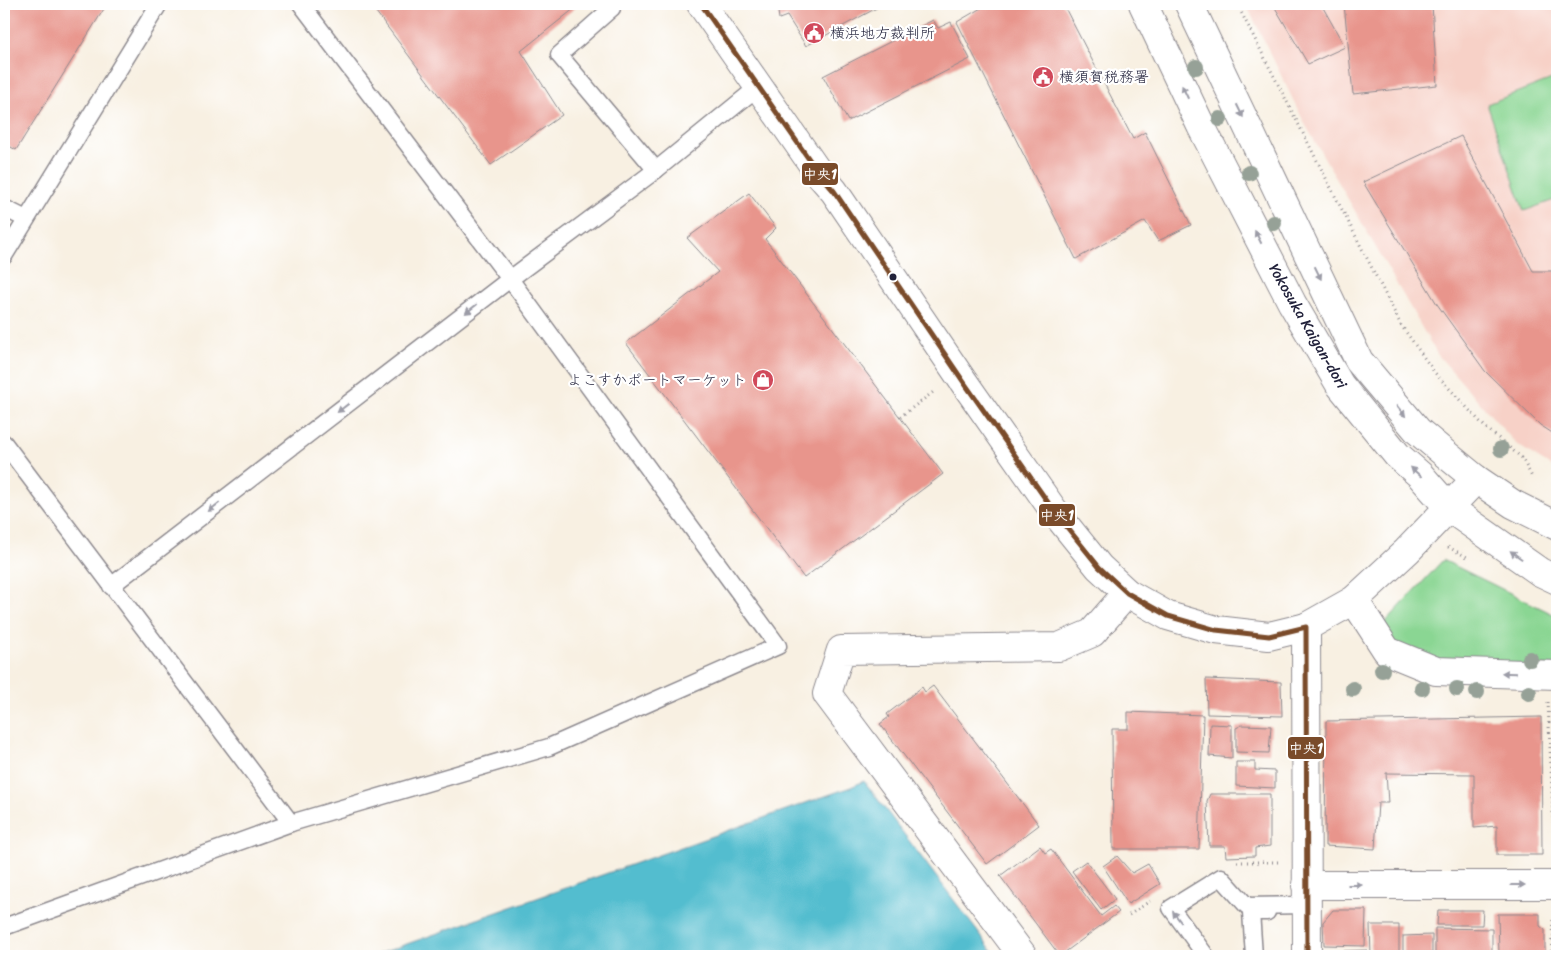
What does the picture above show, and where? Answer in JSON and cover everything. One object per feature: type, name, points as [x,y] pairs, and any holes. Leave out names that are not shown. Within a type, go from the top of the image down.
[{"type":"street","points":[[701,4],[820,175],[834,190],[962,381],[1054,511],[1099,567],[1127,593],[1168,616],[1216,630],[1269,636],[1306,627],[1354,600],[1407,551],[1476,479]]},
{"type":"street","name":"Yokosuka Kaigan-dori","points":[[1143,4],[1201,126],[1292,303],[1340,385],[1398,455],[1420,475],[1449,508],[1540,572],[1557,580]]},
{"type":"street","name":"Yokosuka Kaigan-dori","points":[[1189,4],[1359,361],[1418,431],[1476,479],[1513,504],[1557,526]]},
{"type":"street","points":[[1023,956],[827,694],[841,650],[1059,647],[1092,633],[1127,593]]},
{"type":"street","points":[[1354,600],[1386,651],[1436,671],[1557,675]]},
{"type":"street","points":[[1306,627],[1307,956]]},
{"type":"street","points":[[1306,900],[1556,872]]},
{"type":"lane","points":[[4,256],[159,4]]},
{"type":"lane","points":[[4,927],[291,824],[549,747],[778,646],[510,279],[301,4]]},
{"type":"lane","points":[[608,4],[612,8],[559,55],[656,170]]},
{"type":"lane","points":[[111,586],[510,279],[656,170],[758,87]]},
{"type":"lane","points":[[4,208],[26,220]]},
{"type":"lane","points":[[4,443],[291,824]]},
{"type":"lane","points":[[1206,956],[1171,908],[1221,877],[1247,906],[1306,900]]},
{"type":"lane","points":[[1254,956],[1251,912],[1306,900]]},
{"type":"path","points":[[1237,4],[1401,324],[1435,373],[1485,427],[1522,458],[1534,479]]},
{"type":"path","points":[[900,417],[938,388]]},
{"type":"path","points":[[1548,701],[1556,872]]},
{"type":"path","points":[[1551,956],[1553,917],[1557,917]]},
{"type":"shaded area","points":[[1246,4],[1557,4],[1557,470],[1516,444],[1437,354],[1305,124]]},
{"type":"green space","points":[[1557,77],[1557,199],[1524,211],[1487,104]]},
{"type":"green space","points":[[1443,560],[1557,616],[1557,666],[1431,663],[1400,650],[1382,626]]},
{"type":"water","points":[[864,781],[996,956],[373,956],[851,787]]},
{"type":"building","points":[[4,4],[107,4],[16,150],[4,143]]},
{"type":"building","points":[[370,4],[580,4],[521,51],[562,115],[491,165]]},
{"type":"building","name":"横浜地方裁判所","points":[[777,4],[884,4],[806,46],[787,16],[779,19]]},
{"type":"building","name":"横須賀税務署","points":[[988,4],[1063,4],[1133,139],[1145,132],[1191,225],[1158,241],[1145,221],[1076,259],[957,22]]},
{"type":"building","points":[[1273,4],[1321,4],[1345,47],[1308,64]]},
{"type":"building","points":[[1344,4],[1432,4],[1437,85],[1353,94]]},
{"type":"building","points":[[933,20],[938,28],[951,22],[970,59],[848,121],[823,76]]},
{"type":"building","points":[[1461,136],[1533,271],[1557,271],[1557,436],[1540,425],[1485,371],[1437,304],[1363,182]]},
{"type":"building","name":"よこすかポートマーケット","points":[[749,193],[776,228],[765,239],[943,474],[804,578],[626,343],[718,272],[687,238]]},
{"type":"building","points":[[1206,679],[1281,682],[1282,716],[1207,714]]},
{"type":"building","points":[[933,686],[1039,825],[987,864],[880,724],[889,717],[887,714],[922,687],[925,692]]},
{"type":"building","points":[[1128,712],[1203,715],[1199,849],[1113,849],[1112,729],[1128,729]]},
{"type":"building","points":[[1541,717],[1542,855],[1497,855],[1497,826],[1474,828],[1474,774],[1386,773],[1388,803],[1378,803],[1375,849],[1325,846],[1326,721]]},
{"type":"building","points":[[1210,724],[1232,725],[1232,758],[1209,756]]},
{"type":"building","points":[[1242,725],[1271,726],[1269,753],[1236,752],[1236,728]]},
{"type":"building","points":[[1236,762],[1255,762],[1255,770],[1275,771],[1275,788],[1236,786]]},
{"type":"building","points":[[1210,794],[1270,794],[1270,846],[1255,848],[1255,856],[1226,857],[1225,846],[1209,846],[1207,801]]},
{"type":"building","points":[[1040,846],[1045,853],[1051,849],[1101,916],[1114,906],[1119,912],[1060,956],[1000,876]]},
{"type":"building","points":[[1117,856],[1132,873],[1148,864],[1160,884],[1128,904],[1103,866]]},
{"type":"building","points":[[1086,861],[1115,899],[1101,910],[1072,871]]},
{"type":"building","points":[[1333,910],[1366,910],[1365,946],[1324,945],[1323,922]]},
{"type":"building","points":[[1438,910],[1483,910],[1482,925],[1437,925]]},
{"type":"building","points":[[1498,914],[1540,914],[1540,926],[1545,930],[1545,956],[1499,956]]},
{"type":"building","points":[[1370,925],[1399,925],[1399,956],[1371,956]]},
{"type":"building","points":[[1435,928],[1492,929],[1492,956],[1435,956]]},
{"type":"building","points":[[1432,935],[1432,956],[1403,956],[1403,936]]},
{"type":"building","points":[[1367,950],[1367,956],[1335,956],[1335,951]]},
{"type":"transit line","name":"中央1","points":[[701,4],[820,175],[834,191],[1054,511],[1099,567],[1127,593],[1168,616],[1216,630],[1269,636],[1306,627],[1307,956]]},
{"type":"place","name":"横浜地方裁判所","points":[[814,33]]},
{"type":"place","name":"横須賀税務署","points":[[1043,77]]},
{"type":"place","name":"よこすかポートマーケット","points":[[763,380]]}]
